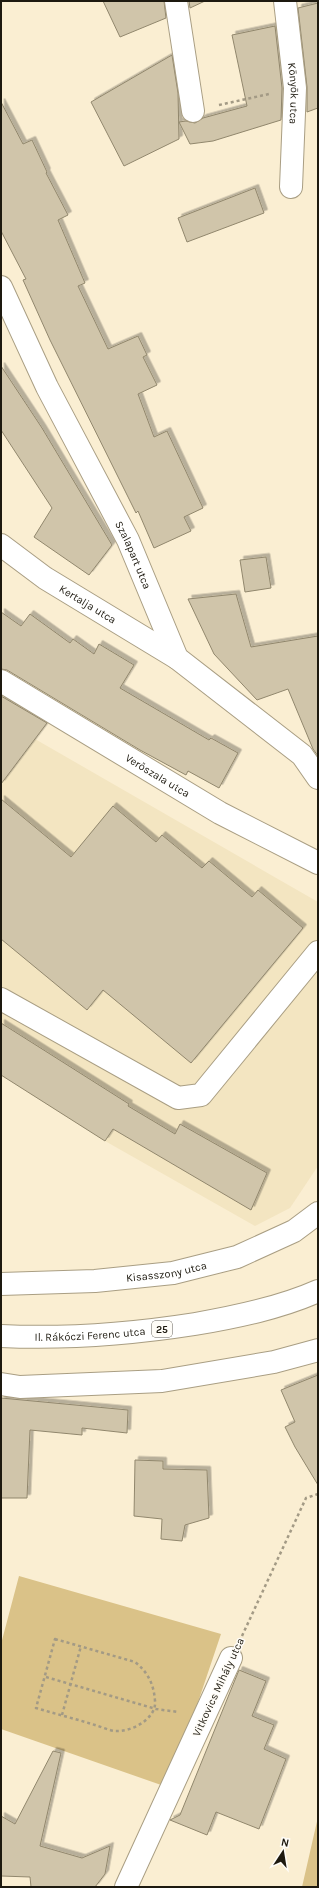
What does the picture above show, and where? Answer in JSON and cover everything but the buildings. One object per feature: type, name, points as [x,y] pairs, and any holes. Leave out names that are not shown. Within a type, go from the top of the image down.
[{"type":"street","points":[[176,1],[193,111]]},
{"type":"street","name":"Könyök utca","points":[[285,1],[294,88],[291,187]]},
{"type":"street","name":"Szalapart utca","points":[[1,287],[47,387],[128,540],[177,658],[302,755],[318,778]]},
{"type":"street","name":"Kertalja utca","points":[[1,545],[45,578],[177,658]]},
{"type":"street","name":"Verőszala utca","points":[[1,681],[220,813],[318,863]]},
{"type":"street","points":[[1,999],[178,1098],[202,1095],[318,952]]},
{"type":"street","name":"Kisasszony utca","points":[[1,1284],[95,1281],[173,1273],[237,1257],[294,1231],[318,1213]]},
{"type":"street","name":"II. Rákóczi Ferenc utca","points":[[1,1336],[81,1337],[149,1331],[237,1317],[318,1291]]},
{"type":"street","points":[[1,1384],[20,1387],[162,1381],[274,1362],[318,1350]]},
{"type":"street","name":"Vitkovics Mihály utca","points":[[126,1887],[231,1658]]},
{"type":"path","points":[[193,111],[294,88]]},
{"type":"path","name":"Vitkovics Mihály utca","points":[[231,1658],[306,1498],[318,1494]]},
{"type":"path","points":[[55,1639],[81,1646],[135,1662],[142,1667],[152,1684],[156,1709],[143,1723],[116,1731],[36,1708],[46,1677],[55,1639]]},
{"type":"path","points":[[62,1715],[72,1684],[81,1646]]},
{"type":"path","points":[[46,1677],[156,1709]]},
{"type":"shaded area","points":[[1,717],[35,739],[318,902],[318,1166],[290,1208],[255,1226],[105,1141],[1,1075]]},
{"type":"shaded area","points":[[19,1576],[221,1634],[193,1717],[164,1786],[1,1729],[1,1644]]},
{"type":"shaded area","points":[[318,1817],[318,1887],[302,1887]]}]
